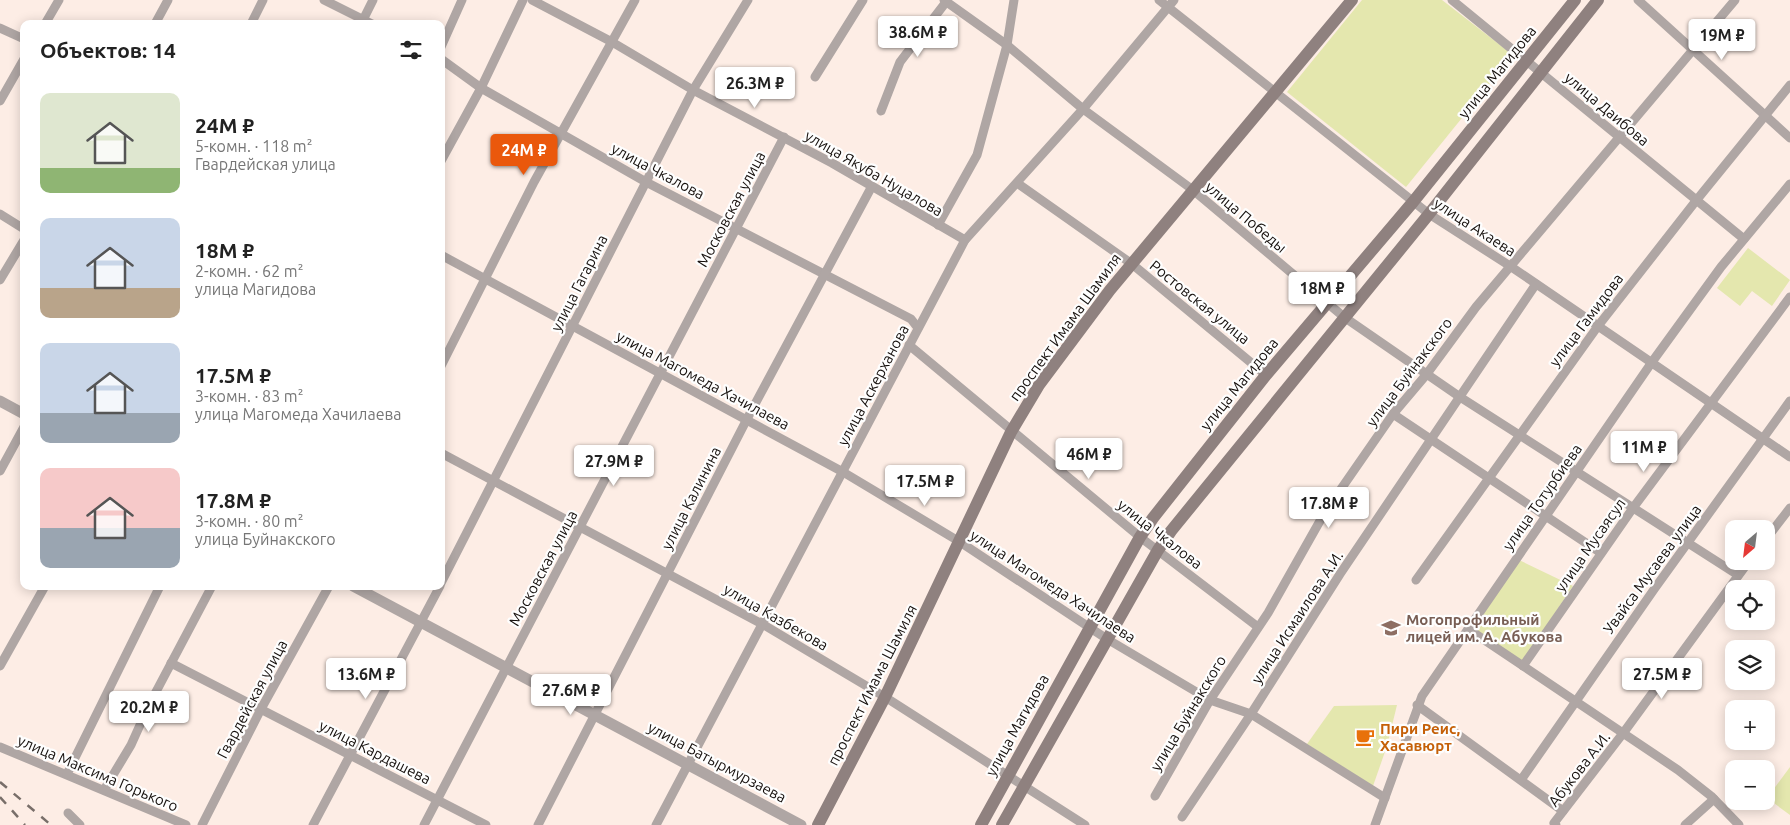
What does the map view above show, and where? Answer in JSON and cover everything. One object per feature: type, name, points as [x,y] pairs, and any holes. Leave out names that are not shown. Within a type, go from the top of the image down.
[{"type":"main road","name":"проспект Имама Шамиля","points":[[818,825],[885,698],[1011,432],[1039,385],[1132,264],[1352,0]]},
{"type":"main road","name":"улица Магидова","points":[[980,825],[1140,537],[1266,375],[1326,302],[1413,202],[1575,0]]},
{"type":"main road","points":[[1002,825],[1158,550],[1171,531],[1429,214],[1598,0]]},
{"type":"street","points":[[47,20],[59,0]]},
{"type":"street","points":[[157,20],[168,0]]},
{"type":"street","points":[[253,20],[263,0]]},
{"type":"street","points":[[324,0],[361,20]]},
{"type":"street","points":[[366,20],[373,0]]},
{"type":"street","points":[[445,38],[462,0]]},
{"type":"street","points":[[445,154],[481,88],[523,0]]},
{"type":"street","name":"улица Якуба Нуцалова","points":[[532,0],[612,42],[693,90],[784,137],[965,240]]},
{"type":"street","points":[[445,358],[484,278],[561,134],[636,0]]},
{"type":"street","name":"улица Гагарина","points":[[445,575],[693,90],[748,0]]},
{"type":"street","points":[[815,76],[863,0]]},
{"type":"street","points":[[938,225],[977,155],[1006,45],[1014,0]]},
{"type":"street","name":"улица Акаева","points":[[1160,0],[1171,3],[1274,92],[1429,214],[1510,266],[1790,457]]},
{"type":"street","name":"улица Даибова","points":[[1452,0],[1695,202],[1744,239]]},
{"type":"street","points":[[1638,0],[1790,138]]},
{"type":"street","name":"улица Буйнакского","points":[[1155,796],[1210,700],[1258,627],[1325,512],[1393,414],[1426,375],[1510,266],[1735,0]]},
{"type":"street","points":[[881,111],[900,62],[945,1]]},
{"type":"street","name":"улица Победы","points":[[945,1],[1006,45],[1083,109],[1193,190],[1344,317],[1426,375],[1738,576]]},
{"type":"street","name":"улица Аскерханова","points":[[656,825],[764,625],[965,240],[1083,109],[1171,3]]},
{"type":"street","points":[[0,28],[20,37]]},
{"type":"street","name":"улица Чкалова","points":[[445,62],[481,88],[646,182],[912,318],[918,328]]},
{"type":"street","points":[[0,101],[20,67]]},
{"type":"street","name":"улица Гамидова","points":[[1416,580],[1518,435],[1598,326],[1790,85]]},
{"type":"street","name":"Московская улица","points":[[424,825],[784,137]]},
{"type":"street","name":"Ростовская улица","points":[[1017,183],[1132,264],[1266,375]]},
{"type":"street","name":"улица Тотурбиева","points":[[1375,825],[1417,705],[1652,362],[1721,267],[1790,184]]},
{"type":"street","name":"улица Калинина","points":[[538,825],[668,572],[872,186]]},
{"type":"street","points":[[0,214],[20,226]]},
{"type":"street","points":[[0,280],[20,247]]},
{"type":"street","name":"улица Магомеда Хачилаева","points":[[445,257],[661,372],[843,472],[960,542],[1107,639],[1210,700],[1252,714],[1385,798]]},
{"type":"street","name":"улица Исмаилова А.И.","points":[[1182,817],[1252,714],[1340,574],[1536,284]]},
{"type":"street","name":"улица Мусаясул","points":[[1523,666],[1633,508],[1710,402],[1790,297]]},
{"type":"street","name":"улица Чкалова","points":[[909,346],[1140,537],[1258,627]]},
{"type":"street","points":[[0,401],[20,412]]},
{"type":"street","name":"Увайса Мусаева улица","points":[[1521,780],[1790,401]]},
{"type":"street","points":[[1393,414],[1601,553]]},
{"type":"street","points":[[0,471],[20,434]]},
{"type":"street","name":"улица Казбекова","points":[[445,455],[668,572],[764,625],[885,698],[1085,825]]},
{"type":"street","points":[[1775,527],[1790,508]]},
{"type":"street","name":"Абукова А.И.","points":[[1555,824],[1742,570]]},
{"type":"street","points":[[0,666],[43,590]]},
{"type":"street","points":[[66,774],[158,590]]},
{"type":"street","points":[[104,790],[131,745],[210,590]]},
{"type":"street","name":"Гвардейская улица","points":[[202,825],[260,709],[327,590]]},
{"type":"street","name":"улица Батырмурзаева","points":[[361,590],[595,713],[801,825]]},
{"type":"street","points":[[313,825],[438,590]]},
{"type":"street","points":[[1468,629],[1678,770],[1714,799],[1739,825]]},
{"type":"street","name":"улица Кардашева","points":[[172,663],[486,825]]},
{"type":"street","points":[[1417,705],[1563,811]]},
{"type":"street","name":"улица Максима Горького","points":[[0,747],[186,825]]},
{"type":"street","points":[[1685,825],[1714,799]]},
{"type":"street","points":[[68,814],[80,825]]},
{"type":"green space","points":[[1362,0],[1442,0],[1513,55],[1406,187],[1287,92]]},
{"type":"green space","points":[[1748,248],[1790,280],[1772,306],[1752,291],[1740,306],[1717,288]]},
{"type":"green space","points":[[1519,560],[1573,586],[1522,662],[1473,628]]},
{"type":"green space","points":[[1397,705],[1387,746],[1373,786],[1307,744],[1334,706]]},
{"type":"green space","points":[[1790,767],[1790,815],[1775,804],[1775,787]]},
{"type":"railway","points":[[0,782],[51,825]]},
{"type":"railway","points":[[0,797],[25,825]]},
{"type":"place","name":"Могопрофильный лицей им. А. Абукова","points":[[1391,628]]},
{"type":"place","name":"Пири Реис, Хасавюрт","points":[[1365,737]]}]
